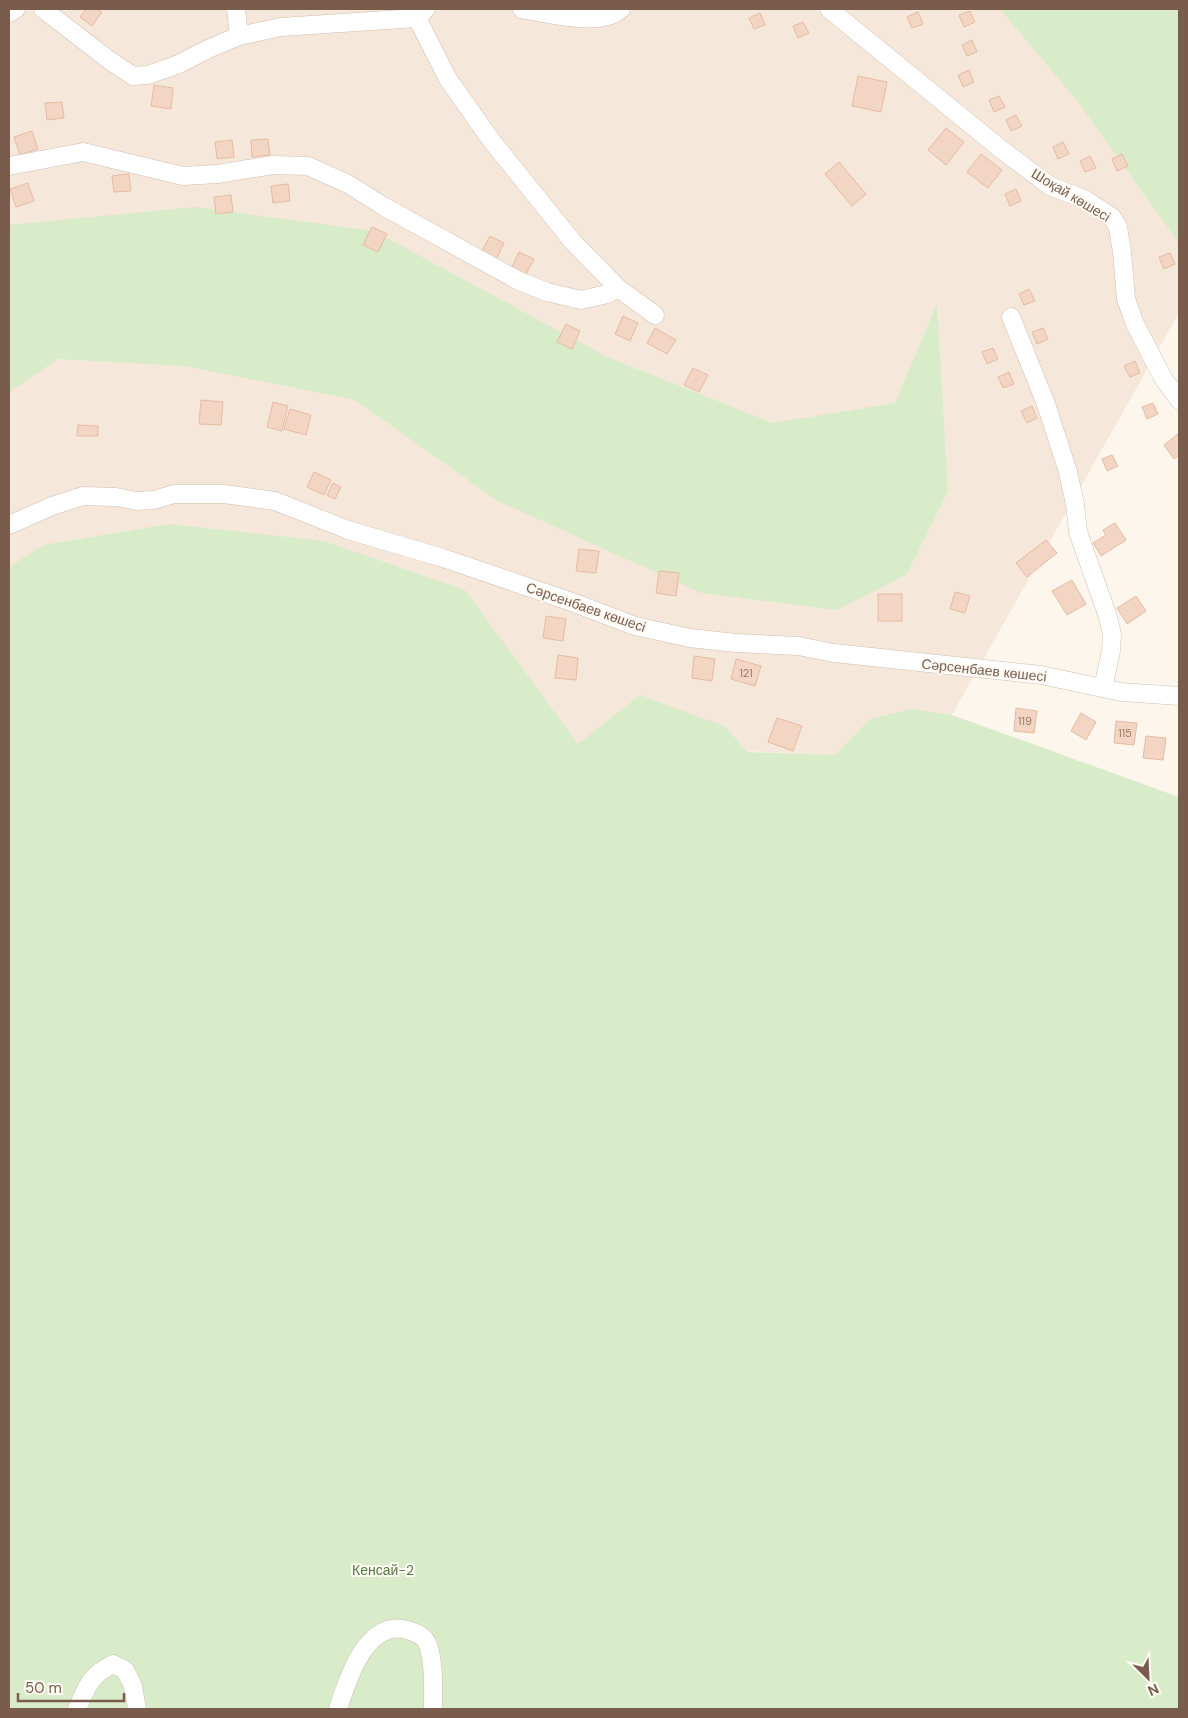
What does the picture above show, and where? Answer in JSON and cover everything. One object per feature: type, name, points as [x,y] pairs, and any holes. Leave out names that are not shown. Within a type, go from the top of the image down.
[{"type":"street","points":[[9,13],[16,9]]},
{"type":"street","points":[[43,9],[133,76],[148,75],[178,64],[240,36],[281,27],[417,12],[448,79],[491,140],[573,242],[618,288],[655,315]]},
{"type":"street","points":[[236,9],[240,36]]},
{"type":"street","points":[[522,9],[566,17],[602,18],[621,9]]},
{"type":"street","name":"Шоқай көшесі","points":[[829,9],[1002,150],[1050,186],[1086,200],[1112,217],[1118,228],[1126,300],[1135,324],[1163,378],[1179,400]]},
{"type":"street","points":[[850,9],[863,36]]},
{"type":"street","points":[[9,166],[83,152],[183,176],[217,174],[273,165],[308,166],[348,184],[383,206],[519,281],[547,292],[581,300],[607,294],[618,288]]},
{"type":"street","points":[[1011,317],[1049,413],[1068,472],[1075,504],[1078,532],[1108,617],[1112,635],[1111,651],[1103,688]]},
{"type":"street","name":"Сәрсенбаев көшесі","points":[[9,525],[52,506],[83,496],[116,497],[137,501],[154,500],[174,494],[224,494],[275,501],[348,530],[443,558],[572,602],[635,626],[699,639],[798,646],[834,653],[1041,675],[1121,692],[1179,696]]},
{"type":"street","points":[[338,1709],[357,1658],[371,1641],[384,1632],[398,1629],[413,1631],[426,1640],[432,1662],[433,1709]]},
{"type":"street","points":[[77,1709],[88,1683],[102,1670],[113,1664],[125,1670],[133,1686],[137,1709]]},
{"type":"shaded area","points":[[9,9],[1179,9],[1179,313],[927,759],[578,744],[9,942]]},
{"type":"green space","points":[[1000,9],[1179,9],[1179,243],[1078,102]]},
{"type":"green space","points":[[194,207],[374,231],[607,357],[773,423],[895,403],[937,304],[948,491],[907,574],[838,610],[701,593],[496,500],[355,400],[185,366],[58,359],[9,392],[9,225]]},
{"type":"green space","name":"Кенсай-2","points":[[169,524],[324,541],[465,590],[578,744],[640,695],[724,726],[748,752],[835,755],[870,719],[912,709],[952,715],[1179,797],[1179,1709],[9,1709],[9,567],[43,545]]},
{"type":"building","points":[[86,9],[97,9],[102,12],[92,26],[80,17]]},
{"type":"building","points":[[970,11],[975,22],[964,27],[959,15]]},
{"type":"building","points":[[918,12],[923,24],[912,28],[907,17]]},
{"type":"building","points":[[760,13],[765,25],[754,29],[749,18]]},
{"type":"building","points":[[803,22],[809,33],[798,38],[793,26]]},
{"type":"building","points":[[972,40],[977,52],[967,56],[962,45]]},
{"type":"building","points":[[969,70],[974,82],[963,87],[958,75]]},
{"type":"building","points":[[858,76],[887,82],[881,112],[852,106]]},
{"type":"building","points":[[154,85],[173,88],[171,109],[151,106]]},
{"type":"building","points":[[999,96],[1005,107],[994,112],[989,100]]},
{"type":"building","points":[[62,102],[64,118],[47,120],[45,103]]},
{"type":"building","points":[[1016,115],[1022,126],[1011,131],[1006,120]]},
{"type":"building","points":[[946,128],[964,142],[946,165],[928,150]]},
{"type":"building","points":[[32,131],[38,149],[20,155],[14,137]]},
{"type":"building","points":[[268,139],[270,155],[252,157],[251,140]]},
{"type":"building","points":[[232,140],[234,157],[217,159],[215,142]]},
{"type":"building","points":[[1063,142],[1069,154],[1058,159],[1053,147]]},
{"type":"building","points":[[981,154],[1002,170],[988,188],[967,172]]},
{"type":"building","points":[[1122,154],[1128,166],[1117,171],[1112,159]]},
{"type":"building","points":[[1090,156],[1096,168],[1085,172],[1080,161]]},
{"type":"building","points":[[839,162],[866,194],[852,206],[825,174]]},
{"type":"building","points":[[129,174],[131,191],[114,192],[112,176]]},
{"type":"building","points":[[28,183],[34,201],[16,207],[10,189]]},
{"type":"building","points":[[288,184],[290,201],[273,203],[271,186]]},
{"type":"building","points":[[1016,189],[1021,201],[1010,206],[1005,194]]},
{"type":"building","points":[[231,195],[233,212],[216,214],[214,197]]},
{"type":"building","points":[[372,227],[387,234],[378,252],[363,245]]},
{"type":"building","points":[[490,236],[504,243],[496,260],[481,253]]},
{"type":"building","points":[[519,252],[534,259],[525,276],[511,269]]},
{"type":"building","points":[[1170,253],[1175,264],[1164,269],[1159,257]]},
{"type":"building","points":[[1029,289],[1035,301],[1024,305],[1019,294]]},
{"type":"building","points":[[623,316],[638,323],[630,341],[615,334]]},
{"type":"building","points":[[566,324],[580,331],[572,349],[557,342]]},
{"type":"building","points":[[655,328],[676,340],[667,354],[647,343]]},
{"type":"building","points":[[1043,328],[1048,339],[1037,344],[1032,332]]},
{"type":"building","points":[[993,348],[998,359],[987,364],[982,352]]},
{"type":"building","points":[[1135,361],[1140,373],[1130,377],[1124,366]]},
{"type":"building","points":[[693,368],[708,375],[699,392],[684,385]]},
{"type":"building","points":[[1009,372],[1014,384],[1003,388],[998,377]]},
{"type":"building","points":[[201,400],[223,402],[221,425],[199,424]]},
{"type":"building","points":[[273,402],[288,406],[282,431],[267,427]]},
{"type":"building","points":[[1153,403],[1158,414],[1147,419],[1142,407]]},
{"type":"building","points":[[1032,406],[1037,418],[1027,423],[1021,411]]},
{"type":"building","points":[[290,409],[311,415],[306,435],[284,429]]},
{"type":"building","points":[[78,425],[98,426],[98,436],[77,436]]},
{"type":"building","points":[[1179,433],[1179,455],[1174,459],[1164,445]]},
{"type":"building","points":[[1112,455],[1118,466],[1107,471],[1102,459]]},
{"type":"building","points":[[314,472],[331,480],[324,495],[307,487]]},
{"type":"building","points":[[333,483],[341,487],[335,499],[327,495]]},
{"type":"building","points":[[1115,523],[1126,540],[1101,556],[1093,543],[1106,535],[1103,530]]},
{"type":"building","points":[[1046,540],[1057,553],[1027,577],[1016,563]]},
{"type":"building","points":[[579,549],[599,551],[596,573],[576,571]]},
{"type":"building","points":[[659,571],[679,573],[676,596],[656,593]]},
{"type":"building","points":[[1072,580],[1086,604],[1067,615],[1052,591]]},
{"type":"building","points":[[955,592],[970,596],[965,613],[950,609]]},
{"type":"building","points":[[878,594],[902,594],[902,621],[878,621]]},
{"type":"building","points":[[1136,596],[1146,611],[1127,624],[1117,608]]},
{"type":"building","points":[[546,616],[566,619],[563,641],[543,638]]},
{"type":"building","points":[[558,655],[578,658],[576,680],[555,678]]},
{"type":"building","points":[[694,656],[715,659],[712,681],[692,678]]},
{"type":"building","points":[[736,659],[761,666],[755,686],[731,679]]},
{"type":"building","points":[[1016,708],[1037,711],[1034,733],[1014,731]]},
{"type":"building","points":[[1081,713],[1096,722],[1086,740],[1071,731]]},
{"type":"building","points":[[777,718],[802,726],[793,751],[768,742]]},
{"type":"building","points":[[1116,721],[1137,723],[1134,745],[1114,743]]},
{"type":"building","points":[[1146,736],[1166,738],[1163,760],[1143,758]]}]
